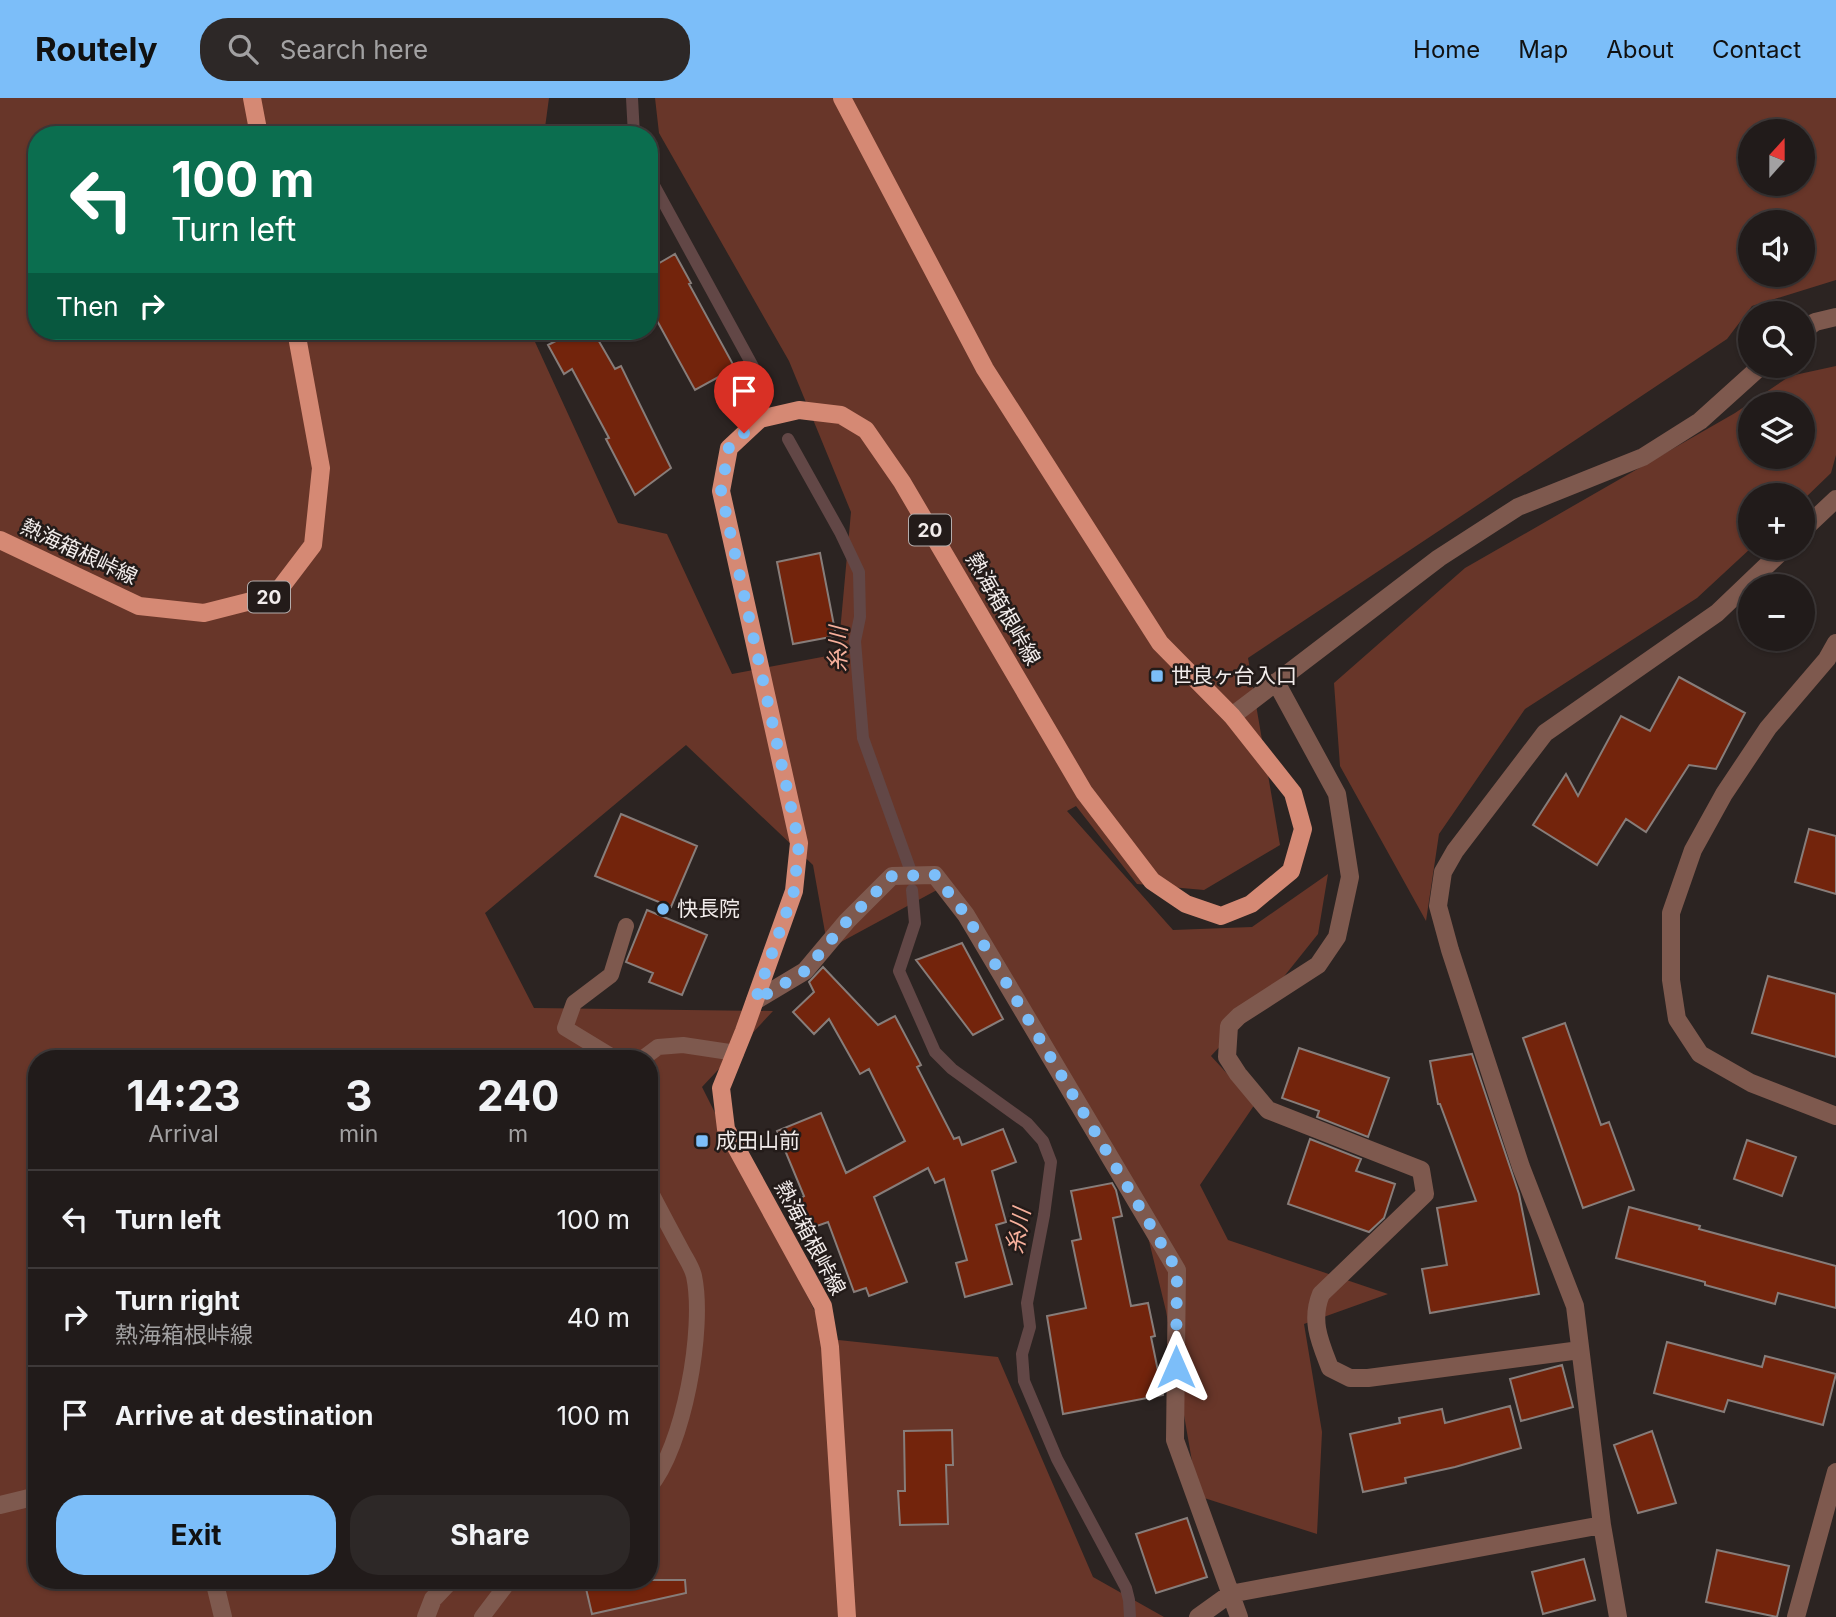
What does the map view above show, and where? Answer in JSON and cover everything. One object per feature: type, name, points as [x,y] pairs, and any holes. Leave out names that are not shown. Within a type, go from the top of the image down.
[{"type":"main road","points":[[253,98],[258,126]]},
{"type":"main road","name":"熱海箱根峠線","points":[[842,98],[985,369],[1160,643],[1231,716],[1293,793],[1303,829],[1291,871],[1251,904],[1221,916],[1186,904],[1152,881],[1084,792],[902,482],[866,430],[841,415],[799,410],[760,419],[729,447],[721,491],[799,843],[794,891],[721,1088],[726,1129],[823,1306],[830,1347],[847,1617]]},
{"type":"main road","name":"熱海箱根峠線","points":[[0,540],[139,606],[204,613],[275,595],[313,545],[321,468],[298,340]]},
{"type":"street","points":[[1815,322],[1836,317]]},
{"type":"street","points":[[1231,716],[1439,558],[1518,507],[1643,457],[1700,421],[1748,378]]},
{"type":"street","points":[[1815,519],[1836,499]]},
{"type":"street","points":[[1618,1617],[1602,1525],[1575,1306],[1521,1167],[1438,906],[1443,872],[1455,851],[1545,733],[1717,613],[1772,560]]},
{"type":"street","points":[[1836,643],[1826,659],[1768,728],[1724,794],[1693,850],[1671,913],[1671,966],[1677,1018],[1700,1054],[1751,1083],[1836,1116]]},
{"type":"street","points":[[1276,682],[1337,794],[1350,877],[1337,937],[1331,946],[1318,965],[1239,1016],[1229,1026],[1227,1057],[1268,1110],[1421,1170],[1425,1194],[1321,1294],[1315,1309],[1320,1339],[1330,1368],[1350,1378],[1368,1378],[1580,1350]]},
{"type":"street","points":[[755,1001],[805,971],[847,921],[892,876],[935,875],[966,915],[1177,1270],[1175,1440],[1239,1617]]},
{"type":"street","points":[[1796,1617],[1828,1531],[1836,1472]]},
{"type":"street","points":[[0,1505],[28,1498]]},
{"type":"street","points":[[1198,1617],[1230,1594],[1602,1525]]},
{"type":"street","points":[[216,1589],[223,1617]]},
{"type":"street","points":[[426,1617],[433,1599],[442,1589]]},
{"type":"lane","points":[[600,1050],[565,1028],[574,1003],[611,975],[626,926]]},
{"type":"lane","points":[[654,1050],[658,1047],[683,1045],[736,1052]]},
{"type":"lane","points":[[658,1206],[694,1274],[697,1318],[679,1430],[658,1478]]},
{"type":"lane","points":[[482,1617],[503,1589]]},
{"type":"shaded area","points":[[0,98],[549,98],[545,126],[28,126],[28,340],[534,340],[618,523],[667,534],[732,674],[838,654],[851,512],[789,361],[659,133],[655,98],[1836,98],[1836,280],[1815,286],[1815,210],[1738,210],[1738,287],[1813,287],[1768,301],[1738,301],[1738,324],[1727,339],[1248,658],[1280,845],[1204,890],[1137,884],[1076,806],[1067,811],[1173,930],[1252,927],[1328,874],[1318,934],[1282,979],[1211,1056],[1255,1104],[1200,1185],[1228,1240],[1388,1294],[1304,1324],[1322,1432],[1317,1534],[1198,1496],[1166,1311],[1135,1183],[948,884],[828,949],[813,865],[686,745],[485,913],[534,1008],[773,1011],[702,1087],[829,1339],[998,1357],[1093,1577],[1164,1617],[0,1617]]},
{"type":"shaded area","points":[[1836,366],[1836,455],[1831,473],[1815,488],[1815,483],[1738,483],[1738,560],[1697,598],[1525,709],[1439,834],[1426,921],[1340,766],[1334,683],[1465,568],[1738,411],[1738,469],[1815,469],[1815,392],[1766,392],[1787,378],[1815,378],[1815,371]]},
{"type":"building","points":[[675,254],[735,368],[695,390],[658,322],[658,264]]},
{"type":"building","points":[[558,340],[598,340],[615,369],[621,366],[671,468],[635,495],[606,439],[609,438],[572,369],[564,374],[548,345]]},
{"type":"building","points":[[820,553],[836,636],[793,644],[777,562]]},
{"type":"building","points":[[1679,677],[1745,713],[1716,769],[1689,765],[1646,832],[1626,819],[1597,865],[1533,825],[1566,774],[1578,796],[1621,716],[1650,731]]},
{"type":"building","points":[[621,814],[697,846],[671,907],[595,876]]},
{"type":"building","points":[[1809,829],[1836,836],[1836,894],[1795,882]]},
{"type":"building","points":[[647,910],[707,935],[682,995],[649,982],[653,973],[626,962]]},
{"type":"building","points":[[962,943],[1003,1019],[973,1035],[916,960]]},
{"type":"building","points":[[823,967],[878,1025],[895,1016],[921,1065],[917,1067],[954,1139],[959,1137],[962,1145],[1003,1129],[1016,1162],[992,1171],[1006,1222],[996,1225],[1012,1284],[965,1297],[956,1263],[967,1260],[944,1179],[935,1183],[928,1168],[874,1197],[907,1282],[869,1296],[866,1288],[854,1292],[828,1222],[814,1227],[799,1199],[804,1196],[777,1131],[821,1113],[846,1173],[905,1141],[869,1069],[860,1074],[829,1019],[814,1034],[793,1012],[814,992],[809,982]]},
{"type":"building","points":[[1768,976],[1836,994],[1836,1057],[1752,1033]]},
{"type":"building","points":[[1565,1023],[1601,1125],[1609,1122],[1634,1190],[1583,1208],[1523,1038]]},
{"type":"building","points":[[1299,1048],[1389,1078],[1368,1137],[1317,1117],[1319,1111],[1282,1098]]},
{"type":"building","points":[[1472,1054],[1519,1194],[1539,1294],[1430,1313],[1422,1269],[1447,1265],[1437,1208],[1476,1201],[1438,1104],[1430,1061]]},
{"type":"building","points":[[1310,1139],[1361,1159],[1356,1171],[1395,1184],[1384,1218],[1369,1232],[1288,1204]]},
{"type":"building","points":[[1747,1140],[1796,1157],[1782,1196],[1734,1179]]},
{"type":"building","points":[[1112,1183],[1122,1216],[1113,1218],[1131,1306],[1148,1303],[1155,1336],[1151,1337],[1163,1395],[1063,1414],[1047,1316],[1086,1308],[1072,1241],[1081,1239],[1071,1191]]},
{"type":"building","points":[[1629,1207],[1836,1266],[1836,1308],[1778,1293],[1775,1304],[1616,1258]]},
{"type":"building","points":[[1667,1342],[1762,1367],[1765,1356],[1836,1374],[1823,1425],[1728,1400],[1724,1412],[1654,1393]]},
{"type":"building","points":[[1562,1365],[1573,1407],[1521,1421],[1510,1379]]},
{"type":"building","points":[[1510,1406],[1521,1448],[1405,1478],[1406,1483],[1363,1492],[1350,1434],[1400,1423],[1399,1418],[1442,1409],[1445,1423]]},
{"type":"building","points":[[952,1430],[953,1465],[946,1465],[948,1524],[900,1525],[898,1491],[905,1491],[904,1431]]},
{"type":"building","points":[[1652,1431],[1676,1503],[1638,1513],[1614,1445]]},
{"type":"building","points":[[1187,1518],[1207,1577],[1156,1593],[1136,1534]]},
{"type":"building","points":[[1717,1550],[1789,1566],[1777,1617],[1706,1602]]},
{"type":"building","points":[[1584,1559],[1595,1600],[1543,1614],[1532,1572]]},
{"type":"building","points":[[658,1580],[685,1580],[686,1593],[592,1614],[586,1589],[658,1589]]},
{"type":"waterway","name":"糸川","points":[[632,98],[634,126]]},
{"type":"waterway","name":"糸川","points":[[658,192],[768,394]]},
{"type":"waterway","name":"糸川","points":[[788,439],[859,572],[860,617],[855,641],[863,738],[910,869]]},
{"type":"waterway","name":"糸川","points":[[912,890],[915,923],[899,971],[935,1052],[952,1069],[1027,1123],[1043,1141],[1051,1162],[1027,1303],[1030,1327],[1022,1354],[1024,1381],[1057,1459],[1126,1588],[1130,1617]]},
{"type":"place","name":"世良ヶ台入口","points":[[1157,676]]},
{"type":"place","name":"快長院","points":[[663,909]]},
{"type":"place","name":"成田山前","points":[[702,1141]]},
{"type":"route","points":[[744,433],[729,447],[721,491],[799,843],[794,891],[755,1001],[805,971],[847,921],[892,876],[935,875],[966,915],[1177,1270],[1176,1367]]}]
